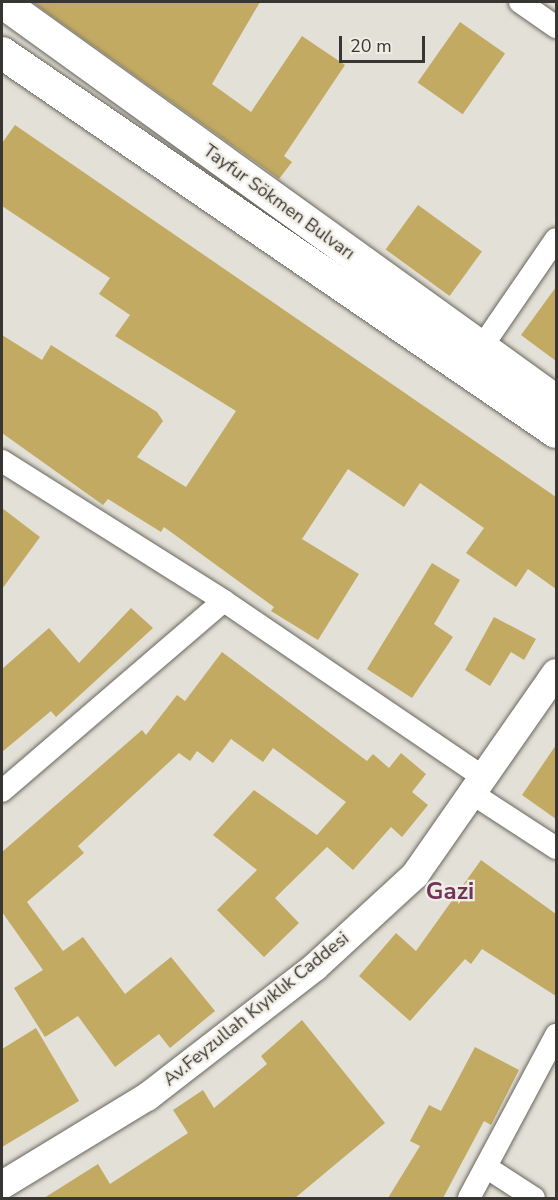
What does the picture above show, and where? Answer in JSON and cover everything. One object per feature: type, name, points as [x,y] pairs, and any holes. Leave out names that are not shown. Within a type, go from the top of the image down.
[{"type":"main road","name":"Tayfur Sökmen Bulvarı","points":[[2,2],[556,401]]},
{"type":"main road","name":"Tayfur Sökmen Bulvarı","points":[[2,53],[556,432]]},
{"type":"street","points":[[520,2],[556,27]]},
{"type":"street","points":[[481,348],[556,239]]},
{"type":"street","points":[[2,460],[224,602],[479,786],[556,848]]},
{"type":"street","points":[[2,791],[224,602]]},
{"type":"street","name":"Av.Feyzullah Kıyıklık Caddesi","points":[[2,1185],[147,1097],[315,967],[415,875],[556,674]]},
{"type":"street","points":[[469,1198],[556,1035]]},
{"type":"street","points":[[486,1167],[534,1198]]},
{"type":"building","points":[[32,2],[260,2],[212,84],[251,112],[302,36],[345,65],[284,156],[292,162],[279,179]]},
{"type":"building","points":[[460,22],[505,54],[463,114],[418,83]]},
{"type":"building","points":[[15,125],[556,497],[556,589],[528,569],[516,587],[466,553],[484,528],[420,483],[404,507],[348,469],[302,539],[359,574],[318,640],[271,611],[274,607],[164,527],[161,532],[108,499],[103,505],[2,433],[2,335],[42,360],[51,345],[157,412],[163,421],[137,457],[186,487],[236,411],[115,336],[130,315],[99,294],[110,278],[2,206],[2,143]]},
{"type":"building","points":[[418,205],[482,251],[450,296],[386,249]]},
{"type":"building","points":[[556,287],[556,361],[521,335]]},
{"type":"building","points":[[2,508],[40,537],[2,589]]},
{"type":"building","points":[[432,563],[460,580],[434,624],[453,637],[412,698],[367,669]]},
{"type":"building","points":[[131,608],[153,628],[56,717],[51,711],[2,752],[2,669],[49,628],[79,663]]},
{"type":"building","points":[[494,617],[536,639],[524,660],[511,652],[490,686],[465,670]]},
{"type":"building","points":[[222,652],[367,761],[373,754],[389,768],[401,753],[426,774],[412,792],[428,805],[402,837],[391,827],[353,870],[327,847],[275,898],[299,923],[264,957],[217,910],[257,870],[213,835],[254,790],[317,835],[346,802],[273,748],[263,762],[231,739],[213,763],[197,751],[190,761],[179,753],[78,846],[84,853],[27,902],[63,951],[83,937],[125,994],[171,957],[215,1011],[170,1048],[159,1034],[115,1067],[78,1016],[45,1037],[14,988],[43,970],[2,912],[2,852],[142,730],[146,735],[177,695],[185,701]]},
{"type":"building","points":[[556,745],[556,819],[522,795]]},
{"type":"building","points":[[481,860],[556,914],[556,996],[482,949],[471,964],[465,959],[410,1021],[359,976],[396,933],[416,951]]},
{"type":"building","points":[[302,1020],[385,1123],[295,1198],[44,1198],[98,1164],[110,1184],[188,1133],[173,1110],[203,1090],[214,1108],[267,1064],[261,1056]]},
{"type":"building","points":[[36,1028],[79,1101],[2,1147],[2,1049]]},
{"type":"building","points":[[475,1047],[519,1070],[491,1125],[484,1121],[443,1198],[388,1198],[420,1146],[410,1141],[429,1105],[441,1111]]},
{"type":"district","name":"Gazi","points":[[450,892]]}]
